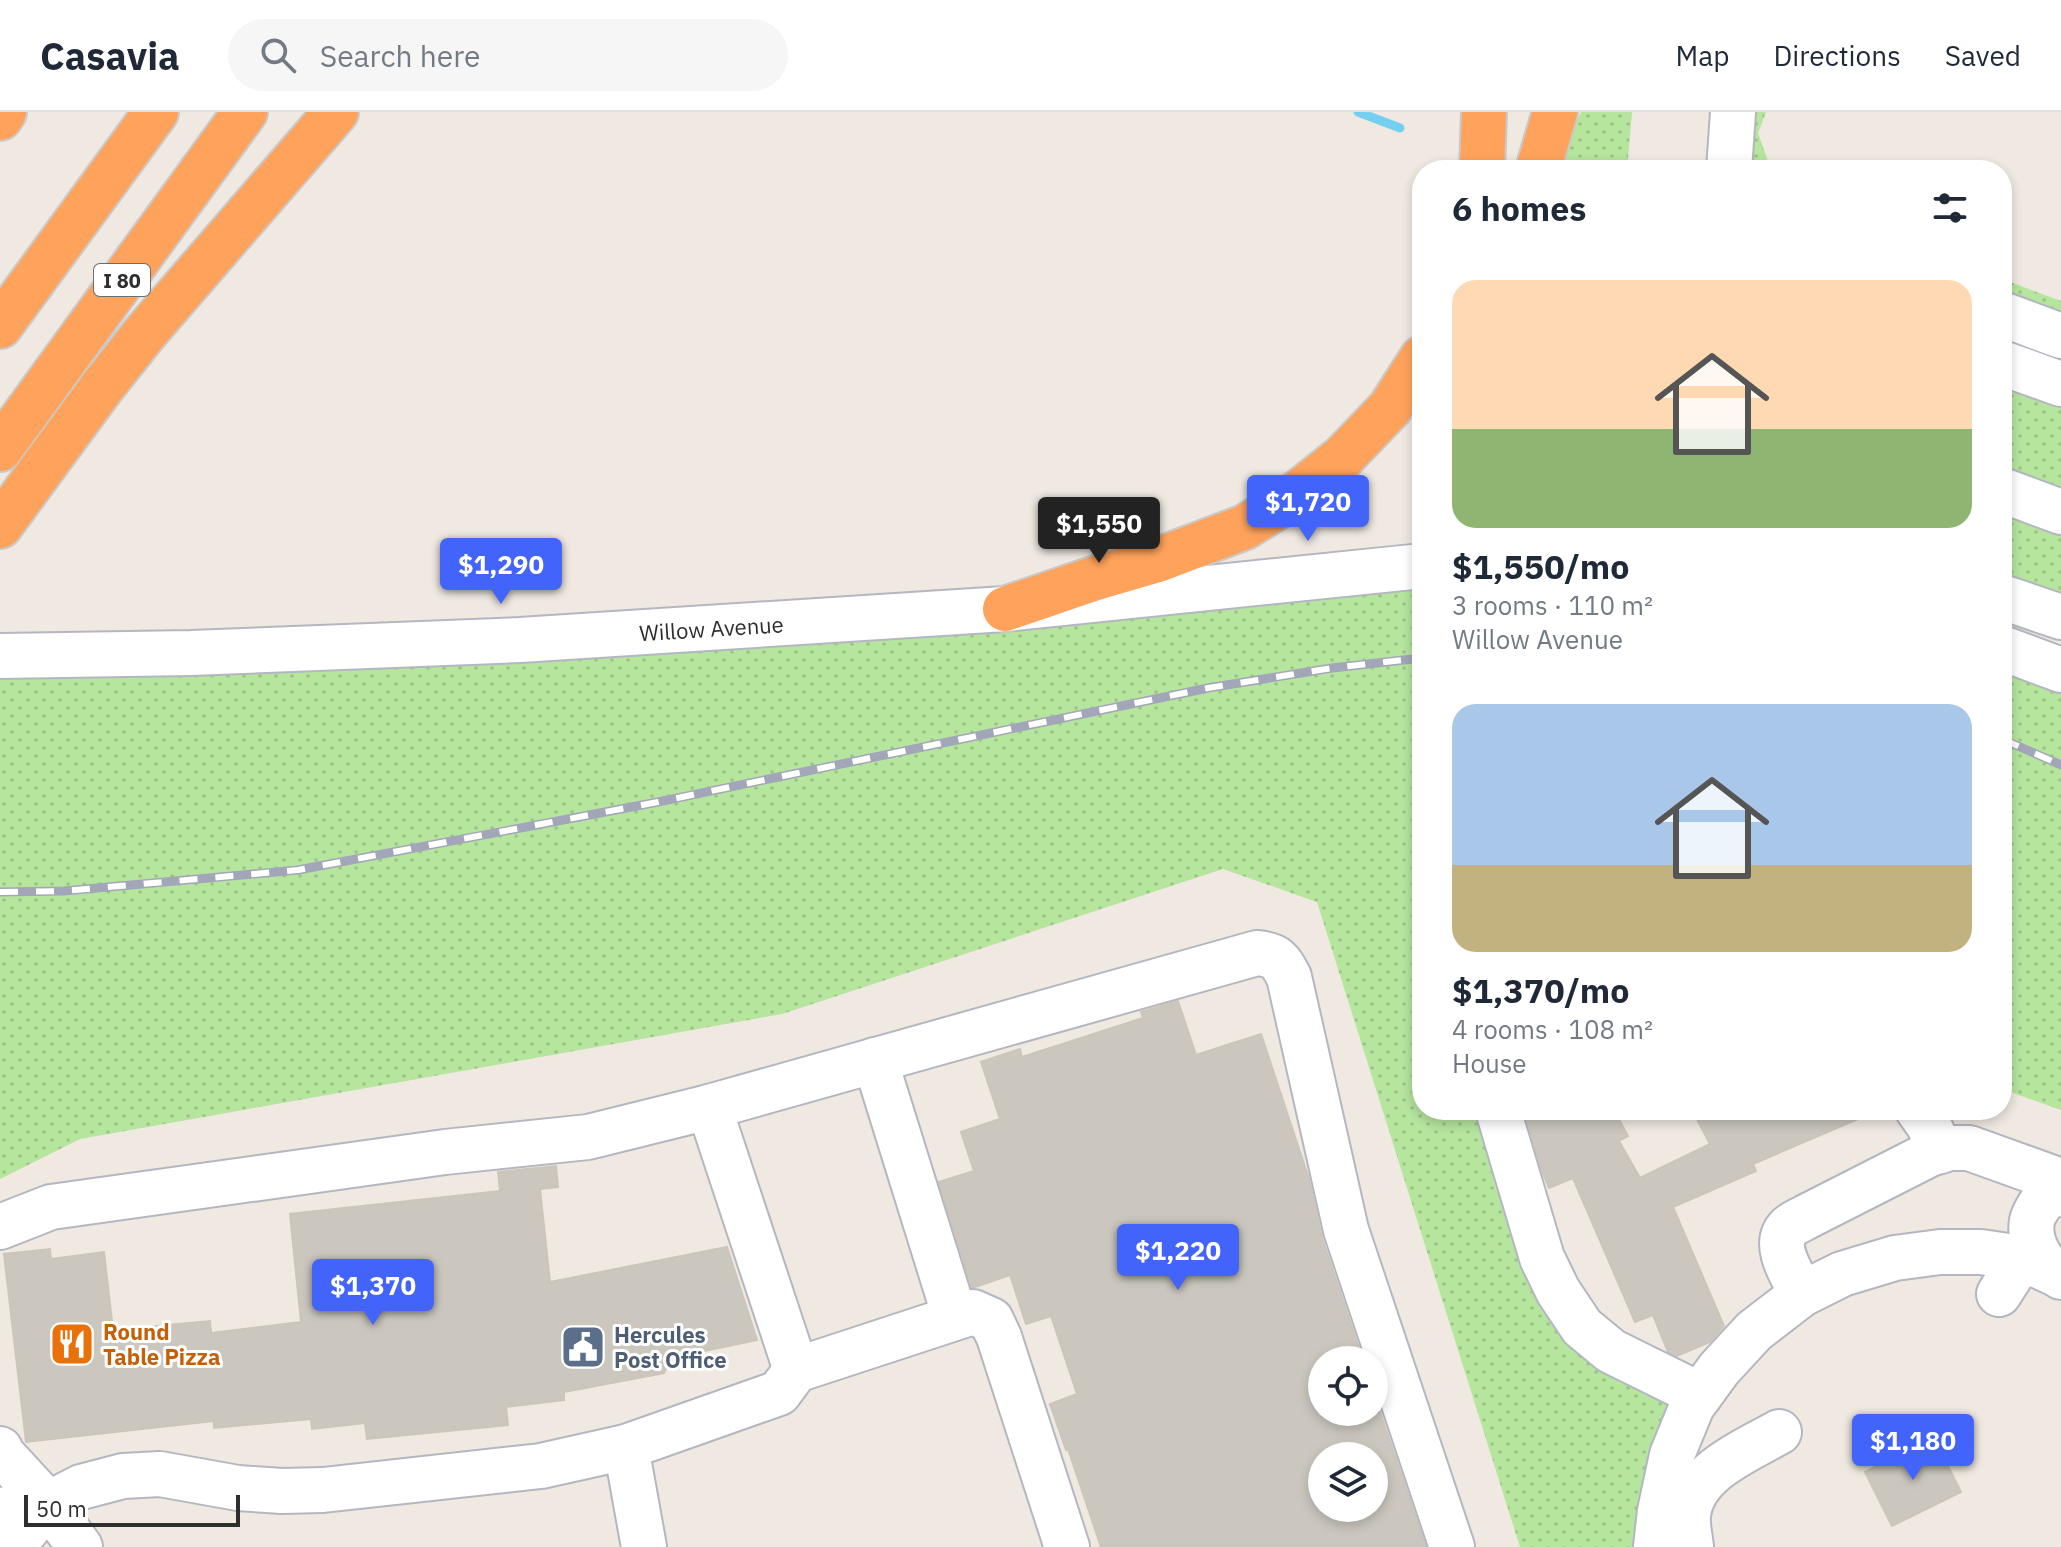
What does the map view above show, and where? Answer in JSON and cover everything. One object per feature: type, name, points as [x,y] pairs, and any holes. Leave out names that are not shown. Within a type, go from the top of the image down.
[{"type":"highway","points":[[0,118],[4,112]]},
{"type":"highway","points":[[0,326],[156,112]]},
{"type":"highway","name":"I 80","points":[[0,449],[245,112]]},
{"type":"highway","points":[[11,511],[144,334],[336,112]]},
{"type":"highway","points":[[1482,160],[1484,112]]},
{"type":"highway","points":[[1541,160],[1555,112]]},
{"type":"highway","points":[[1005,609],[1158,560],[1245,527],[1293,497],[1343,457],[1390,408],[1412,374]]},
{"type":"street","points":[[1730,160],[1733,112]]},
{"type":"street","points":[[2012,318],[2061,336]]},
{"type":"street","points":[[2012,367],[2061,384]]},
{"type":"street","points":[[2012,497],[2061,512]]},
{"type":"street","name":"Willow Avenue","points":[[0,656],[191,653],[520,640],[1005,609],[1412,567]]},
{"type":"street","points":[[2012,601],[2061,619],[2034,659]]},
{"type":"street","points":[[0,680],[191,653]]},
{"type":"street","points":[[0,1227],[51,1207],[445,1152],[588,1137],[709,1107],[1257,953],[1272,955],[1289,977],[1346,1230],[1452,1547]]},
{"type":"street","points":[[875,1060],[955,1317]]},
{"type":"street","points":[[709,1107],[796,1370]]},
{"type":"street","points":[[1501,1120],[1542,1258],[1558,1291],[1582,1327],[1611,1351],[1700,1395]]},
{"type":"street","points":[[1925,1120],[1941,1151]]},
{"type":"street","points":[[1802,1294],[1781,1245],[1788,1228],[1930,1154],[1949,1148],[1969,1148],[2061,1181]]},
{"type":"street","points":[[2045,1269],[2033,1246],[2032,1221],[2044,1198],[2061,1193]]},
{"type":"street","points":[[1828,1206],[1855,1270]]},
{"type":"street","points":[[1656,1547],[1672,1455],[1692,1406],[1719,1369],[1754,1331],[1802,1294],[1855,1270],[1895,1258],[1940,1252],[1981,1252],[2045,1269]]},
{"type":"street","points":[[1999,1294],[2045,1269]]},
{"type":"street","points":[[0,1510],[48,1504],[81,1487],[123,1476],[160,1474],[238,1488],[282,1491],[323,1490],[541,1466],[626,1447],[779,1393],[796,1370],[973,1312],[991,1320],[999,1337],[1067,1547]]},
{"type":"street","points":[[1691,1547],[1688,1514],[1697,1490],[1714,1469],[1779,1432]]},
{"type":"street","points":[[626,1447],[644,1547]]},
{"type":"street","points":[[0,1449],[48,1504],[80,1547]]},
{"type":"street","points":[[12,1547],[48,1504]]},
{"type":"green space","points":[[1581,112],[1632,112],[1628,160],[1563,160]]},
{"type":"green space","points":[[1710,112],[1766,112],[1758,133],[1767,160],[1706,160]]},
{"type":"green space","points":[[2012,283],[2061,301],[2061,617],[2012,600]]},
{"type":"green space","points":[[1412,567],[1412,1120],[1501,1120],[1558,1291],[1700,1395],[1656,1547],[1520,1547],[1317,902],[1223,869],[782,1014],[80,1139],[0,1179],[0,661]]},
{"type":"green space","points":[[2012,652],[2061,670],[2061,1110],[2012,1093]]},
{"type":"building","points":[[1178,1001],[1196,1055],[1261,1034],[1309,1179],[1322,1238],[1358,1346],[1308,1346],[1308,1426],[1385,1426],[1426,1547],[1101,1547],[1050,1404],[1077,1394],[1051,1316],[1026,1324],[1010,1275],[972,1288],[939,1182],[974,1171],[961,1132],[1000,1119],[981,1062],[1020,1049],[1022,1057],[1143,1018],[1141,1012]]},
{"type":"building","points":[[1527,1120],[1619,1120],[1628,1136],[1619,1141],[1640,1178],[1710,1144],[1697,1120],[1856,1120],[1753,1164],[1756,1171],[1673,1207],[1724,1326],[1710,1342],[1677,1356],[1668,1352],[1653,1315],[1635,1322],[1573,1178],[1549,1188]]},
{"type":"building","points":[[556,1166],[558,1187],[540,1189],[550,1282],[727,1247],[757,1340],[671,1358],[664,1373],[564,1392],[564,1400],[506,1407],[508,1425],[367,1439],[365,1423],[312,1429],[311,1419],[214,1428],[214,1421],[26,1442],[4,1254],[50,1249],[51,1259],[104,1252],[113,1330],[210,1321],[211,1333],[301,1322],[290,1214],[500,1191],[498,1172]]},
{"type":"building","points":[[1934,1438],[1961,1492],[1892,1526],[1865,1472]]},
{"type":"waterway","points":[[1358,112],[1400,128]]},
{"type":"railway","points":[[0,892],[64,891],[298,870],[658,802],[1208,688],[1332,668],[1412,659]]},
{"type":"railway","points":[[2012,743],[2061,765]]},
{"type":"place","name":"Round Table Pizza","points":[[72,1344]]},
{"type":"place","name":"Hercules Post Office","points":[[583,1347]]}]
